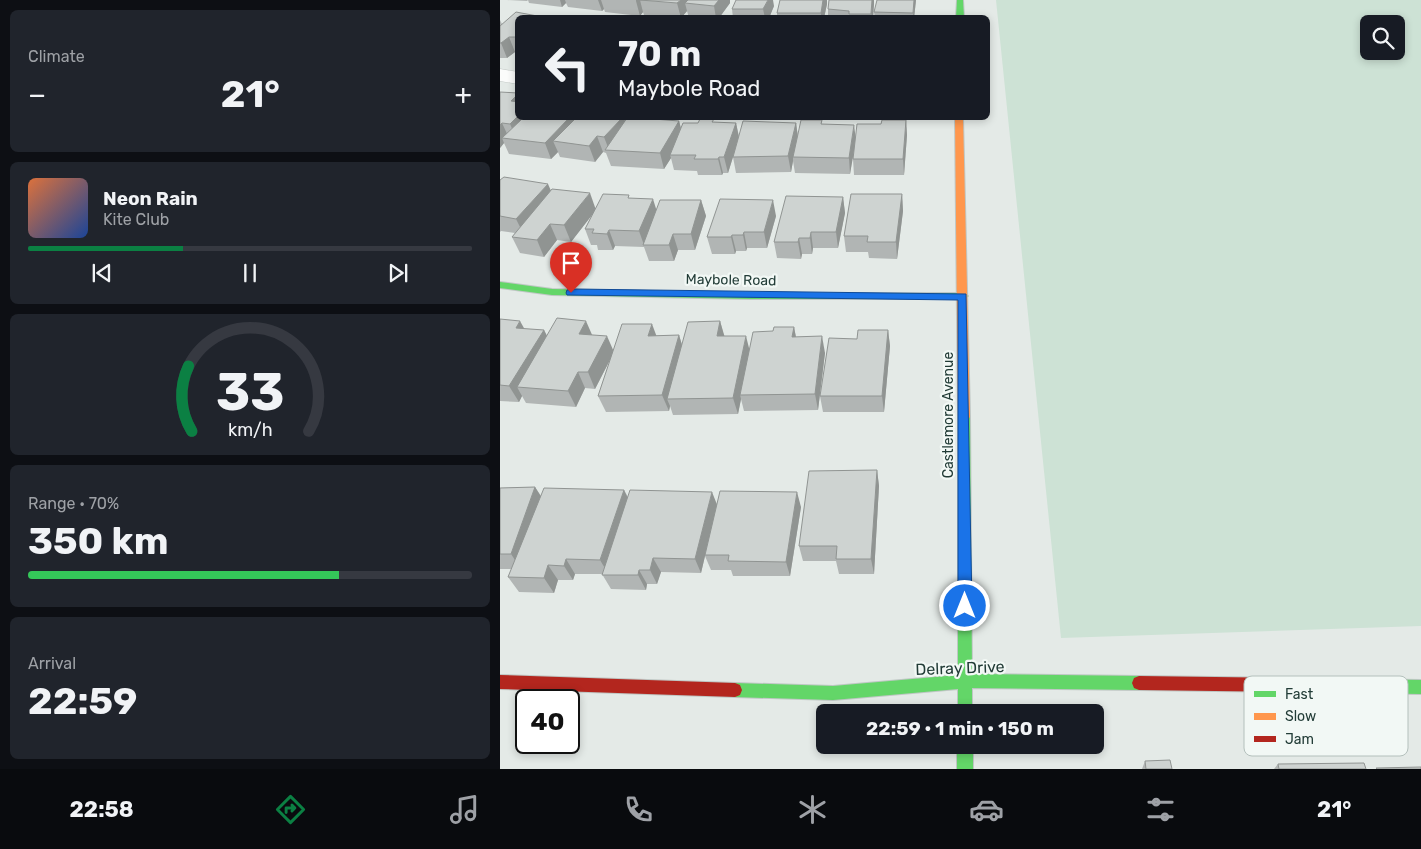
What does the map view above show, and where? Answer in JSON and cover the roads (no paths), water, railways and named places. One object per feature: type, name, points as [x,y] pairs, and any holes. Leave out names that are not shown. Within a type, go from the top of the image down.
[{"type":"street","points":[[960,0],[960,15]]},
{"type":"street","points":[[500,75],[515,78]]},
{"type":"street","name":"Castlemore Avenue","points":[[959,120],[963,296],[965,704]]},
{"type":"street","name":"Maybole Road","points":[[500,285],[552,292],[963,296]]},
{"type":"street","name":"Delray Drive","points":[[500,682],[833,693],[965,681],[1244,685]]},
{"type":"street","name":"Delray Drive","points":[[1408,687],[1421,687]]},
{"type":"street","points":[[965,754],[965,769]]}]
